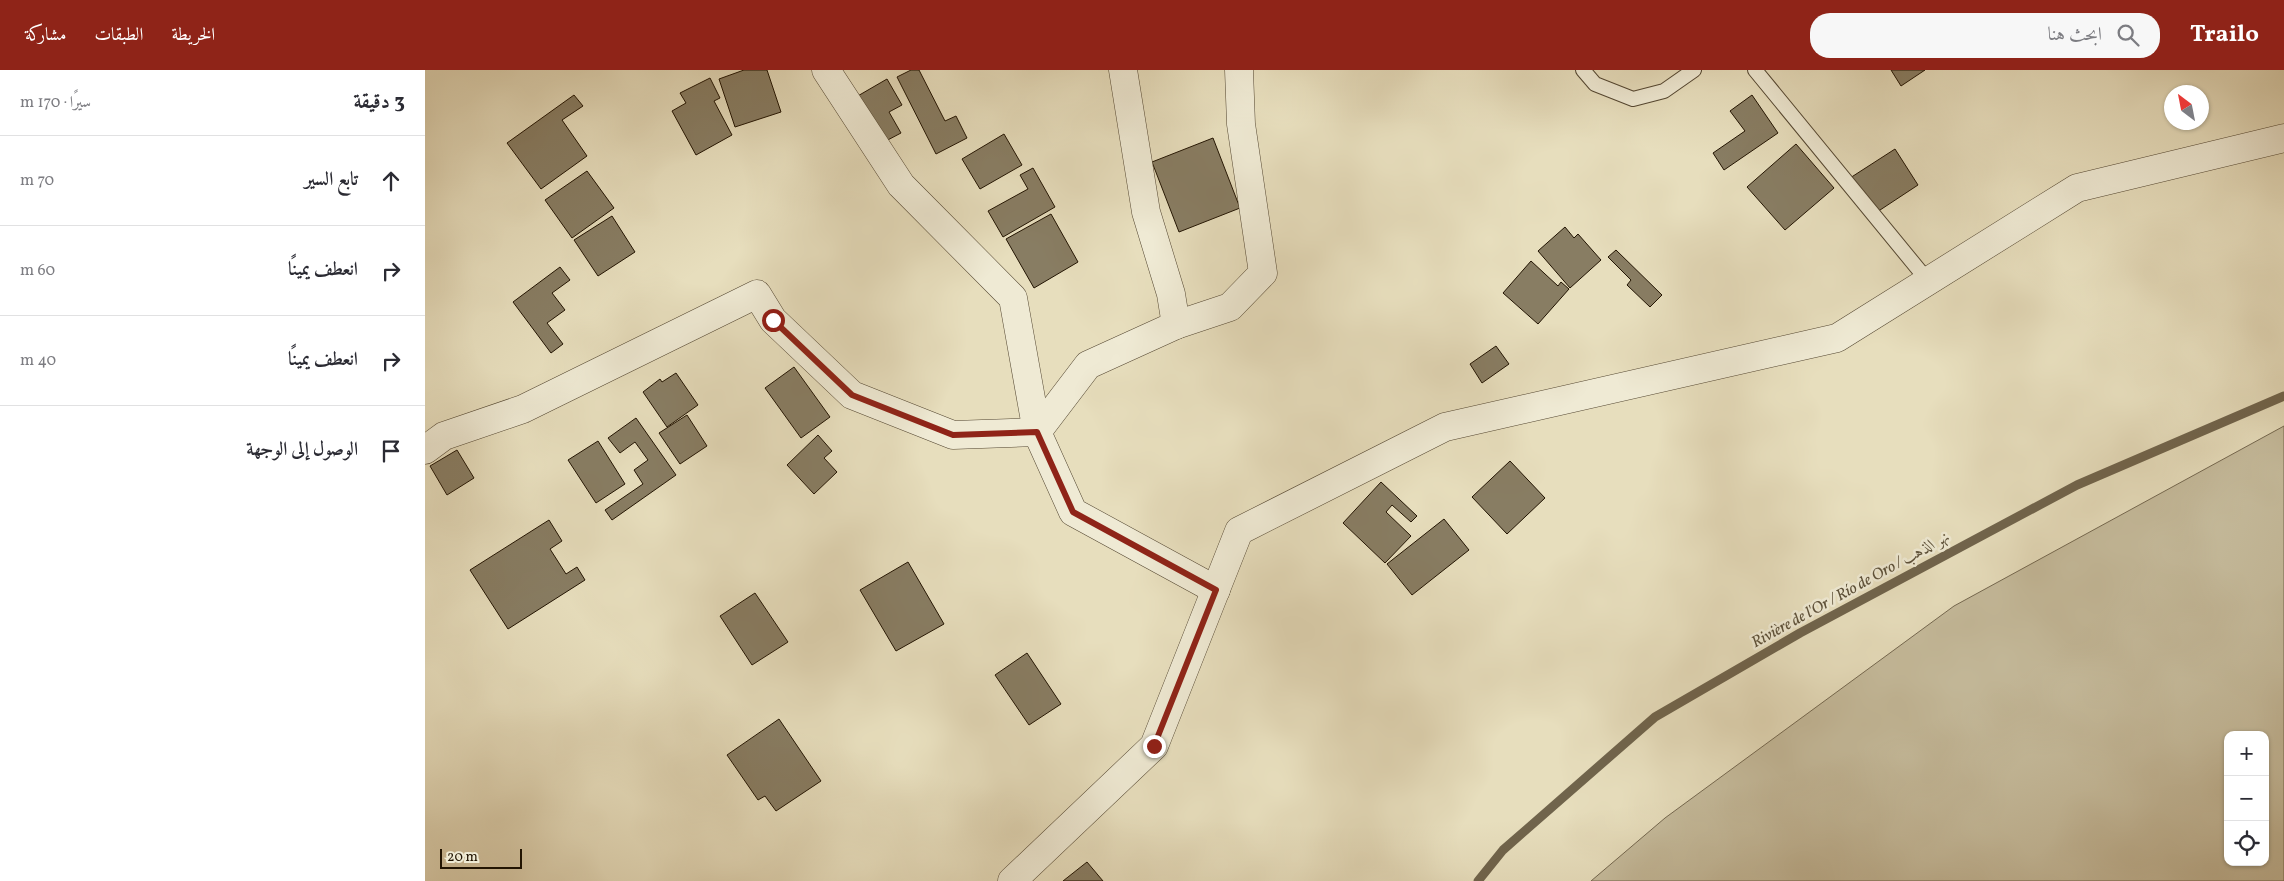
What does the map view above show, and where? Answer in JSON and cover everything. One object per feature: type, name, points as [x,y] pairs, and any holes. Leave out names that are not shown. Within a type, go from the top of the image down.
[{"type":"street","points":[[826,70],[901,185],[1013,298],[1037,432],[1073,512],[1216,590]]},
{"type":"street","points":[[1123,70],[1146,212],[1171,294],[1176,325]]},
{"type":"street","points":[[1037,432],[1088,365],[1176,325],[1230,307],[1263,273],[1241,124],[1239,70]]},
{"type":"street","points":[[1012,881],[1154,746],[1239,531],[1445,427],[1837,338],[2077,188],[2284,138]]},
{"type":"street","points":[[425,450],[445,436],[523,409],[757,294],[773,320],[852,395],[953,435],[1037,432]]},
{"type":"lane","points":[[1583,70],[1595,84],[1633,99],[1664,91],[1694,70]]},
{"type":"lane","points":[[1755,70],[1928,281]]},
{"type":"shaded area","points":[[2284,426],[2284,881],[1591,881],[1665,818],[1954,606]]},
{"type":"building","points":[[744,70],[767,70],[781,112],[735,127],[719,79]]},
{"type":"building","points":[[911,70],[919,70],[945,121],[956,116],[967,138],[936,154],[897,77]]},
{"type":"building","points":[[1891,70],[1925,70],[1901,86]]},
{"type":"building","points":[[710,78],[720,98],[714,101],[732,135],[696,155],[672,111],[686,103],[680,93]]},
{"type":"building","points":[[887,79],[902,105],[889,112],[901,133],[882,143],[856,97]]},
{"type":"building","points":[[574,95],[583,106],[562,120],[587,156],[541,189],[507,143]]},
{"type":"building","points":[[1752,95],[1778,133],[1724,170],[1713,153],[1745,131],[1730,111]]},
{"type":"building","points":[[1004,134],[1022,165],[980,189],[962,159]]},
{"type":"building","points":[[1213,138],[1240,208],[1179,232],[1152,162]]},
{"type":"building","points":[[1796,144],[1834,188],[1785,230],[1747,187]]},
{"type":"building","points":[[1895,149],[1918,185],[1874,214],[1850,178]]},
{"type":"building","points":[[1033,168],[1055,207],[1003,237],[988,211],[1028,189],[1020,175]]},
{"type":"building","points":[[587,171],[614,208],[572,238],[545,200]]},
{"type":"building","points":[[1051,214],[1078,262],[1034,288],[1006,239]]},
{"type":"building","points":[[612,216],[635,252],[598,276],[574,240]]},
{"type":"building","points":[[1565,227],[1574,238],[1578,234],[1601,260],[1570,288],[1538,251]]},
{"type":"building","points":[[1616,250],[1662,295],[1650,307],[1627,285],[1631,280],[1608,257]]},
{"type":"building","points":[[1531,261],[1558,286],[1561,282],[1569,289],[1538,324],[1503,293]]},
{"type":"building","points":[[560,267],[570,280],[552,293],[565,310],[547,323],[563,344],[551,353],[513,302]]},
{"type":"building","points":[[1496,346],[1509,364],[1482,383],[1470,364]]},
{"type":"building","points":[[794,367],[830,417],[801,438],[765,388]]},
{"type":"building","points":[[676,373],[698,405],[667,427],[643,392],[660,379],[662,382]]},
{"type":"building","points":[[687,415],[707,446],[680,464],[659,433]]},
{"type":"building","points":[[636,418],[676,475],[612,520],[605,510],[643,484],[634,470],[648,460],[635,442],[620,453],[608,438]]},
{"type":"building","points":[[818,435],[832,451],[824,458],[837,472],[814,494],[787,465]]},
{"type":"building","points":[[598,441],[625,484],[596,503],[568,460]]},
{"type":"building","points":[[457,450],[474,478],[447,495],[430,466]]},
{"type":"building","points":[[1510,461],[1545,498],[1507,534],[1472,497]]},
{"type":"building","points":[[1381,482],[1417,516],[1411,522],[1392,505],[1386,512],[1411,536],[1385,563],[1343,523]]},
{"type":"building","points":[[1444,519],[1469,550],[1412,595],[1387,564]]},
{"type":"building","points":[[549,520],[562,541],[550,549],[566,574],[577,567],[585,580],[508,629],[470,570]]},
{"type":"building","points":[[908,562],[944,624],[896,651],[860,590]]},
{"type":"building","points":[[755,593],[788,642],[752,665],[720,616]]},
{"type":"building","points":[[1027,653],[1061,704],[1029,725],[995,675]]},
{"type":"building","points":[[779,719],[821,781],[776,811],[765,796],[758,800],[727,755]]},
{"type":"building","points":[[1087,862],[1103,881],[1063,881]]},
{"type":"waterway","name":"Rivière de l'Or / Río de Oro / نهر الذهب","points":[[1478,881],[1503,850],[1655,717],[1800,633],[2077,485],[2284,396]]},
{"type":"route","points":[[773,320],[852,395],[953,435],[1037,432],[1073,512],[1216,590],[1154,746]]}]
